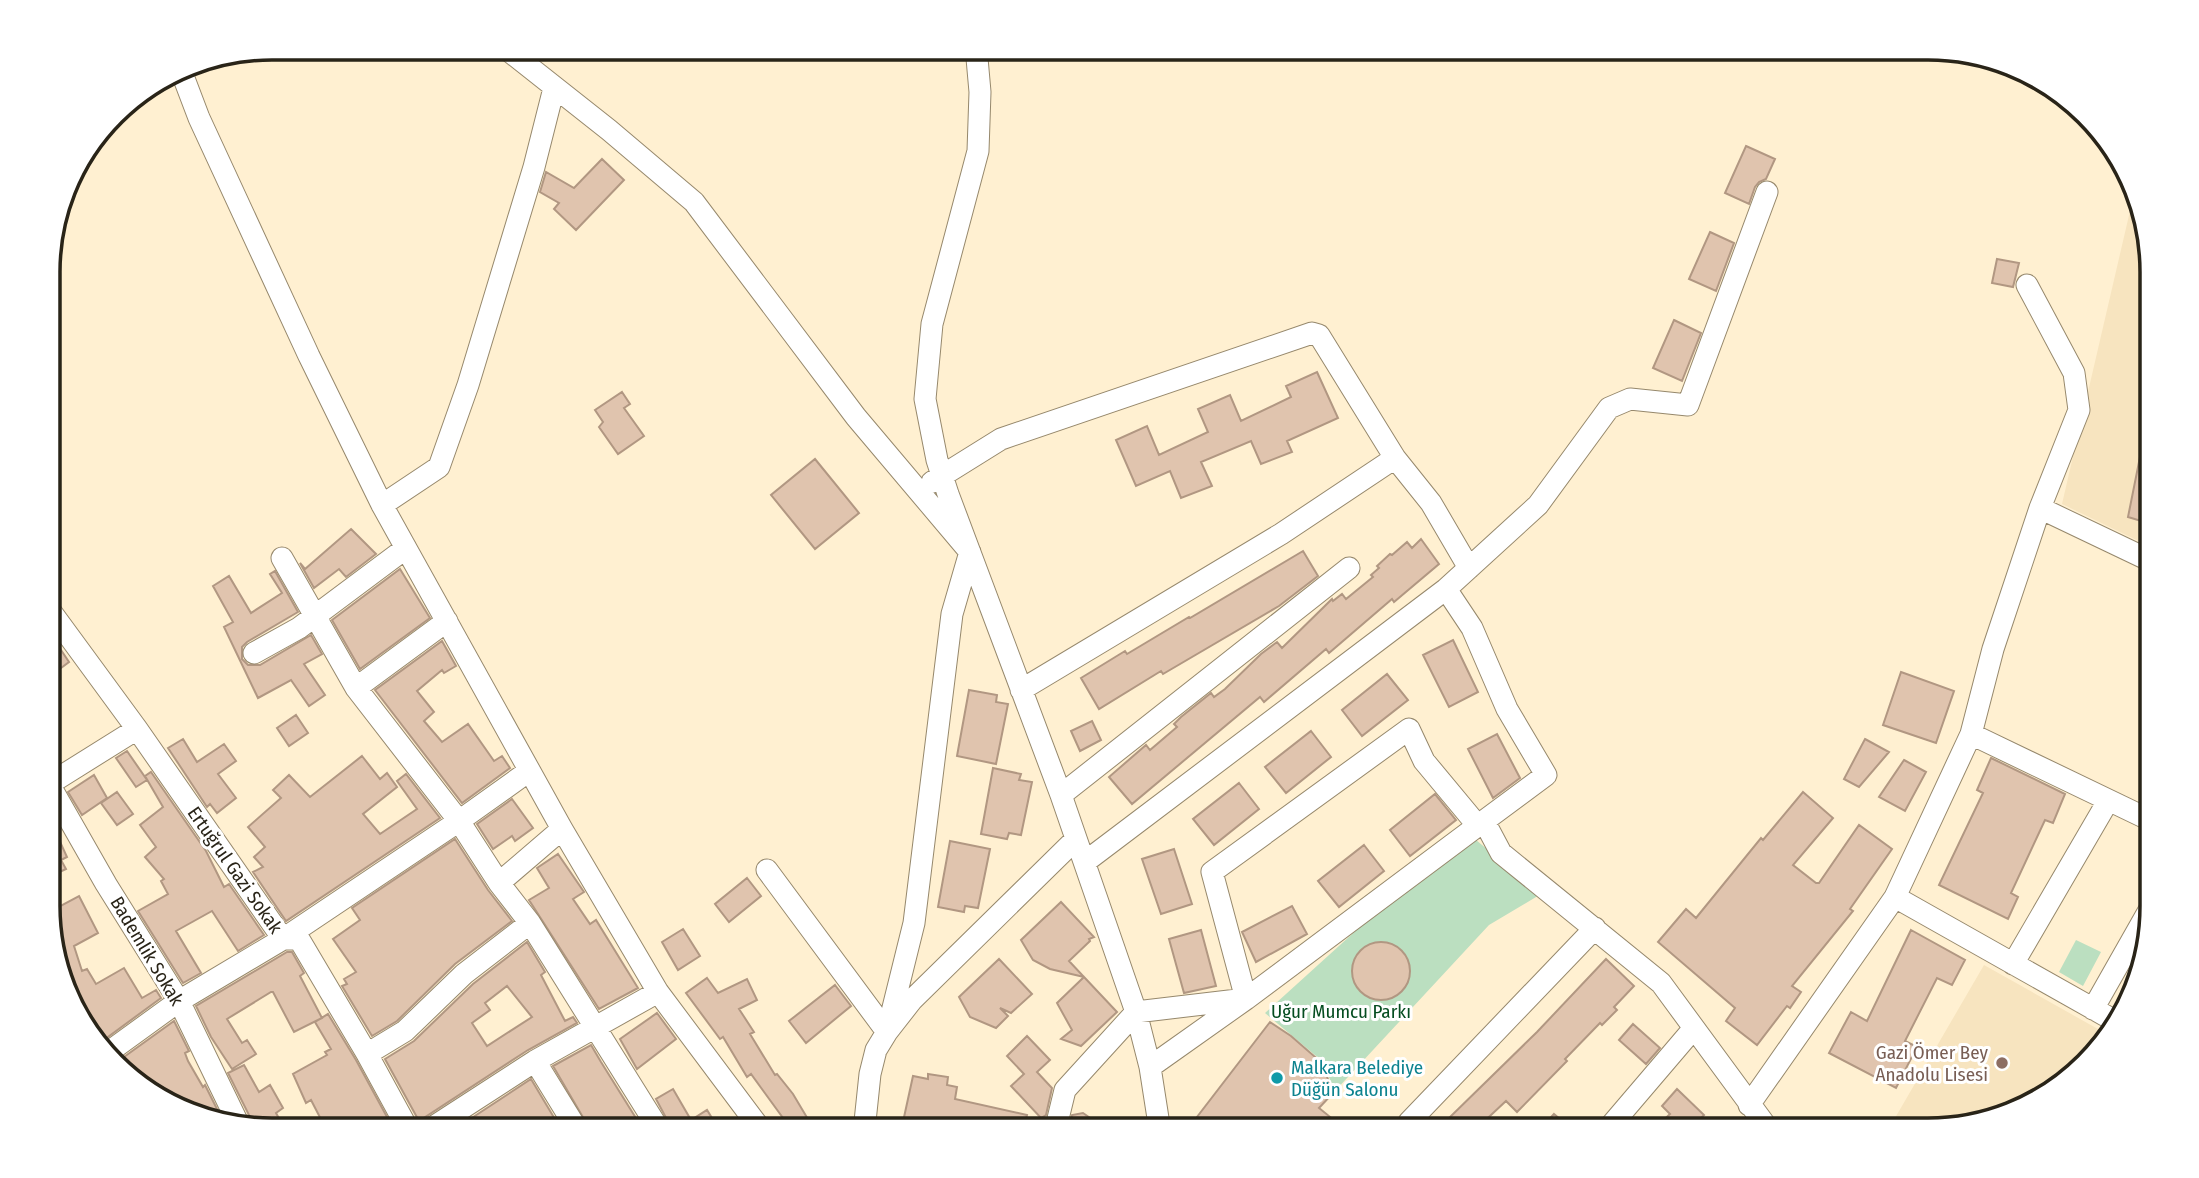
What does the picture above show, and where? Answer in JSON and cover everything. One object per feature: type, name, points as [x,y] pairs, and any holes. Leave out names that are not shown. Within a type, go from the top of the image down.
[{"type":"street","points":[[520,60],[694,202],[856,417],[970,552]]},
{"type":"street","points":[[977,60],[980,92],[978,151],[932,324],[925,399],[943,476],[1061,795],[1136,1012],[1150,1067],[1158,1118]]},
{"type":"street","points":[[184,79],[199,118],[291,319],[382,505],[529,771],[657,992],[752,1118]]},
{"type":"street","points":[[382,505],[439,467],[468,385],[534,167],[554,88]]},
{"type":"street","points":[[1084,862],[1446,589],[1538,505],[1609,408],[1630,400],[1688,405],[1767,192]]},
{"type":"street","points":[[1749,1105],[1895,897],[1971,734],[1993,649],[2040,508],[2079,410],[2074,373],[2027,285]]},
{"type":"street","points":[[917,490],[1001,439],[1312,334],[1319,335],[1395,458],[1431,503],[1469,568]]},
{"type":"street","points":[[1021,690],[1281,534],[1395,458]]},
{"type":"street","points":[[2040,508],[2140,556]]},
{"type":"street","points":[[254,653],[299,628],[406,548]]},
{"type":"street","points":[[887,1032],[914,923],[953,614],[970,552]]},
{"type":"street","points":[[282,558],[356,688],[459,821],[499,883],[530,923],[652,1118]]},
{"type":"street","points":[[1061,795],[1349,568]]},
{"type":"street","points":[[1150,1067],[1246,999],[1546,775],[1507,709],[1472,628],[1446,589]]},
{"type":"street","points":[[356,688],[447,621]]},
{"type":"street","name":"Ertuğrul Gazi Sokak","points":[[59,624],[137,729],[283,939],[299,939],[404,1118]]},
{"type":"street","points":[[59,778],[137,729]]},
{"type":"street","points":[[1246,999],[1212,872],[1409,729],[1424,761],[1481,824],[1500,853],[1661,983],[1759,1118]]},
{"type":"street","points":[[1971,734],[2140,816]]},
{"type":"street","points":[[114,1048],[179,1001],[283,939],[529,771]]},
{"type":"street","points":[[2013,964],[2108,800]]},
{"type":"street","name":"Bademlik Sokak","points":[[59,802],[106,884],[179,1001],[234,1115]]},
{"type":"street","points":[[499,883],[562,829]]},
{"type":"street","points":[[865,1118],[870,1074],[876,1051],[887,1032],[912,1000],[1076,839]]},
{"type":"street","points":[[766,870],[887,1032]]},
{"type":"street","points":[[1895,897],[2108,1017]]},
{"type":"street","points":[[367,1054],[405,1031],[464,974],[530,923]]},
{"type":"street","points":[[1419,1118],[1595,928]]},
{"type":"street","points":[[2093,1009],[2138,929]]},
{"type":"street","points":[[430,1118],[657,992]]},
{"type":"street","points":[[1058,1118],[1065,1090],[1136,1012],[1246,999]]},
{"type":"street","points":[[1617,1118],[1694,1028]]},
{"type":"street","points":[[535,1061],[570,1118]]},
{"type":"shaded area","points":[[2130,211],[2138,244],[2140,271],[2140,542],[2062,504]]},
{"type":"shaded area","name":"Gazi Ömer Bey Anadolu Lisesi","points":[[1984,965],[2099,1030],[2067,1066],[2021,1097],[1969,1114],[1942,1118],[1895,1118]]},
{"type":"green space","name":"Uğur Mumcu Parkı","points":[[1476,840],[1541,894],[1489,925],[1335,1091],[1322,1061],[1265,1013],[1361,926]]},
{"type":"green space","points":[[2076,940],[2101,952],[2083,986],[2059,972]]},
{"type":"building","points":[[1746,146],[1775,159],[1766,179],[1755,187],[1749,204],[1725,193]]},
{"type":"building","points":[[602,159],[624,180],[576,230],[554,209],[559,203],[540,192],[546,172],[574,188]]},
{"type":"building","points":[[1710,232],[1734,243],[1716,291],[1689,279]]},
{"type":"building","points":[[1997,259],[2019,263],[2013,287],[1992,283]]},
{"type":"building","points":[[1674,320],[1701,333],[1682,381],[1653,368]]},
{"type":"building","points":[[1317,372],[1338,418],[1287,441],[1292,452],[1261,464],[1251,441],[1201,462],[1212,486],[1181,498],[1170,471],[1136,486],[1116,440],[1147,426],[1159,455],[1208,432],[1198,409],[1230,395],[1241,421],[1291,397],[1286,386]]},
{"type":"building","points":[[622,392],[630,404],[624,408],[644,436],[618,454],[599,427],[603,422],[595,410]]},
{"type":"building","points":[[2140,457],[2140,521],[2128,517]]},
{"type":"building","points":[[815,459],[859,513],[815,549],[771,495]]},
{"type":"building","points":[[351,529],[376,554],[346,577],[339,569],[314,588],[300,563],[305,569]]},
{"type":"building","points":[[1421,539],[1439,564],[1394,602],[1392,599],[1329,653],[1326,649],[1264,702],[1260,697],[1132,804],[1109,777],[1146,745],[1150,750],[1177,727],[1174,724],[1181,717],[1211,693],[1214,697],[1225,689],[1277,642],[1282,648],[1332,599],[1333,601],[1342,594],[1346,599],[1373,577],[1371,575],[1379,568],[1377,566],[1390,554],[1407,542],[1412,548]]},
{"type":"building","points":[[1303,551],[1318,576],[1279,606],[1163,674],[1161,671],[1099,709],[1081,678]]},
{"type":"building","points":[[400,569],[430,618],[360,669],[332,620]]},
{"type":"building","points":[[275,571],[298,612],[247,642],[242,647],[242,659],[248,665],[260,665],[311,635],[322,654],[304,664],[325,695],[309,706],[291,680],[258,698],[224,627],[233,622],[213,586],[229,576],[251,613],[282,593],[270,574]]},
{"type":"building","points":[[1453,640],[1478,692],[1449,707],[1423,655]]},
{"type":"building","points":[[442,641],[456,666],[444,673],[442,670],[417,691],[434,712],[424,721],[442,742],[468,724],[494,761],[502,756],[510,768],[462,803],[375,690]]},
{"type":"building","points":[[59,648],[69,662],[59,669]]},
{"type":"building","points":[[1901,672],[1954,691],[1936,743],[1883,725]]},
{"type":"building","points":[[1387,674],[1408,700],[1362,736],[1342,710]]},
{"type":"building","points":[[969,690],[997,695],[996,702],[1008,704],[996,764],[957,756]]},
{"type":"building","points":[[296,715],[308,733],[289,746],[277,728]]},
{"type":"building","points":[[1092,721],[1101,740],[1080,751],[1071,731]]},
{"type":"building","points":[[1311,731],[1331,757],[1286,793],[1265,767]]},
{"type":"building","points":[[1497,734],[1520,778],[1493,798],[1468,749]]},
{"type":"building","points":[[183,739],[197,762],[224,744],[236,761],[218,774],[236,798],[217,813],[210,804],[207,807],[168,748]]},
{"type":"building","points":[[1865,739],[1889,752],[1859,787],[1844,779]]},
{"type":"building","points":[[127,751],[147,780],[136,787],[116,758]]},
{"type":"building","points":[[362,756],[380,779],[387,773],[397,787],[363,814],[380,834],[417,809],[397,781],[406,774],[440,818],[286,921],[253,872],[263,867],[254,857],[265,847],[248,827],[281,798],[273,790],[289,775],[310,797]]},
{"type":"building","points":[[1991,758],[2065,794],[2053,823],[2045,820],[2011,893],[2018,897],[2008,919],[1939,885],[1983,793],[1977,790]]},
{"type":"building","points":[[1904,760],[1926,772],[1905,811],[1879,797]]},
{"type":"building","points":[[993,768],[1021,774],[1019,780],[1032,782],[1021,835],[1009,833],[1007,839],[981,834]]},
{"type":"building","points":[[151,772],[206,851],[224,887],[229,884],[264,935],[238,951],[212,911],[176,931],[201,973],[183,983],[138,911],[168,894],[161,881],[164,879],[145,857],[156,847],[140,825],[163,807],[145,776]]},
{"type":"building","points":[[94,775],[107,798],[82,815],[68,792]]},
{"type":"building","points":[[1239,783],[1259,809],[1214,845],[1193,819]]},
{"type":"building","points":[[117,792],[133,814],[117,825],[101,803]]},
{"type":"building","points":[[1803,792],[1833,818],[1793,865],[1816,883],[1819,883],[1859,825],[1892,849],[1850,909],[1853,911],[1792,986],[1801,992],[1790,1008],[1787,1006],[1757,1045],[1726,1021],[1735,1008],[1658,942],[1686,909],[1696,918],[1761,838],[1763,840]]},
{"type":"building","points":[[1435,794],[1456,820],[1410,856],[1390,830]]},
{"type":"building","points":[[512,799],[533,828],[515,841],[512,836],[493,849],[477,824]]},
{"type":"building","points":[[455,839],[512,921],[455,964],[397,1021],[372,1036],[342,986],[347,984],[344,979],[356,972],[333,939],[360,920],[352,908]]},
{"type":"building","points":[[59,840],[67,857],[61,860],[66,869],[59,872]]},
{"type":"building","points":[[950,841],[990,849],[978,908],[965,906],[964,912],[938,907]]},
{"type":"building","points":[[1364,845],[1384,871],[1339,907],[1318,881]]},
{"type":"building","points":[[1174,849],[1192,904],[1161,914],[1142,859]]},
{"type":"building","points":[[558,854],[584,892],[573,899],[590,924],[596,920],[638,988],[599,1009],[529,900],[549,888],[537,868]]},
{"type":"building","points":[[747,878],[761,896],[729,922],[715,904]]},
{"type":"building","points":[[79,896],[98,933],[74,946],[82,971],[87,969],[96,984],[124,968],[142,998],[156,990],[161,998],[106,1039],[88,1013],[76,988],[61,934],[59,907]]},
{"type":"building","points":[[1061,902],[1094,937],[1069,961],[1084,977],[1050,969],[1033,960],[1021,940]]},
{"type":"building","points":[[1292,906],[1307,934],[1256,962],[1242,932]]},
{"type":"building","points":[[683,929],[700,956],[678,970],[662,942]]},
{"type":"building","points":[[1201,930],[1216,986],[1184,993],[1169,939]]},
{"type":"building","points":[[1911,930],[1965,960],[1952,985],[1937,978],[1905,1041],[1917,1047],[1896,1088],[1829,1053],[1851,1012],[1867,1021]]},
{"type":"building","points":[[527,942],[545,972],[541,975],[565,1021],[573,1017],[577,1023],[528,1050],[424,1118],[417,1118],[385,1059],[414,1041],[473,984]],"holes":[[[507,986],[532,1017],[487,1046],[472,1023],[490,1010],[485,1003]]]},
{"type":"building","points":[[1375,942],[1387,942],[1402,950],[1410,965],[1410,977],[1402,992],[1387,1000],[1375,1000],[1360,992],[1352,977],[1352,965],[1360,950]]},
{"type":"building","points":[[287,952],[292,952],[304,973],[300,976],[322,1018],[294,1032],[271,992],[227,1019],[242,1043],[247,1040],[256,1054],[232,1069],[211,1037],[196,1006]]},
{"type":"building","points":[[999,959],[1032,994],[1011,1013],[1000,1008],[1008,1016],[996,1028],[970,1017],[959,997]]},
{"type":"building","points":[[1606,959],[1634,986],[1614,1007],[1617,1010],[1602,1025],[1600,1023],[1517,1112],[1506,1101],[1488,1118],[1449,1118],[1537,1032]]},
{"type":"building","points":[[1084,977],[1117,1012],[1081,1046],[1061,1039],[1072,1030],[1057,1003]]},
{"type":"building","points":[[707,978],[718,993],[747,979],[757,1000],[739,1009],[754,1032],[750,1034],[775,1075],[777,1074],[793,1094],[807,1118],[783,1118],[751,1074],[747,1077],[723,1037],[720,1039],[686,993]]},
{"type":"building","points":[[835,985],[851,1006],[806,1043],[789,1021]]},
{"type":"building","points":[[657,1013],[676,1039],[637,1069],[620,1039]]},
{"type":"building","points":[[328,1014],[388,1118],[320,1118],[311,1100],[306,1103],[293,1074],[327,1055],[325,1052],[331,1049],[315,1022]]},
{"type":"building","points":[[174,1021],[189,1051],[185,1053],[188,1061],[203,1087],[205,1085],[218,1111],[178,1097],[154,1083],[123,1057]]},
{"type":"building","name":"Malkara Belediye Düğün Salonu","points":[[1270,1022],[1322,1063],[1333,1093],[1319,1108],[1331,1118],[1196,1118]]},
{"type":"building","points":[[1633,1024],[1660,1048],[1646,1064],[1619,1040]]},
{"type":"building","points":[[1027,1036],[1050,1060],[1037,1072],[1052,1088],[1046,1115],[1041,1118],[1011,1086],[1024,1074],[1007,1056]]},
{"type":"building","points":[[591,1045],[636,1118],[583,1118],[553,1066]]},
{"type":"building","points":[[244,1065],[259,1092],[270,1085],[283,1108],[276,1113],[279,1118],[250,1117],[228,1073]]},
{"type":"building","points":[[928,1074],[948,1077],[947,1085],[957,1087],[955,1099],[1027,1115],[1026,1118],[904,1118],[913,1076],[928,1079]]},
{"type":"building","points":[[531,1079],[554,1118],[472,1118]]},
{"type":"building","points":[[673,1089],[690,1118],[666,1118],[656,1099]]},
{"type":"building","points":[[1677,1089],[1704,1115],[1701,1118],[1666,1118],[1670,1114],[1662,1106]]},
{"type":"building","points":[[707,1110],[712,1118],[694,1118]]},
{"type":"building","points":[[1083,1113],[1090,1118],[1071,1118],[1072,1115]]},
{"type":"place","name":"Gazi Ömer Bey Anadolu Lisesi","points":[[2002,1063]]},
{"type":"place","name":"Malkara Belediye Düğün Salonu","points":[[1277,1078]]}]
